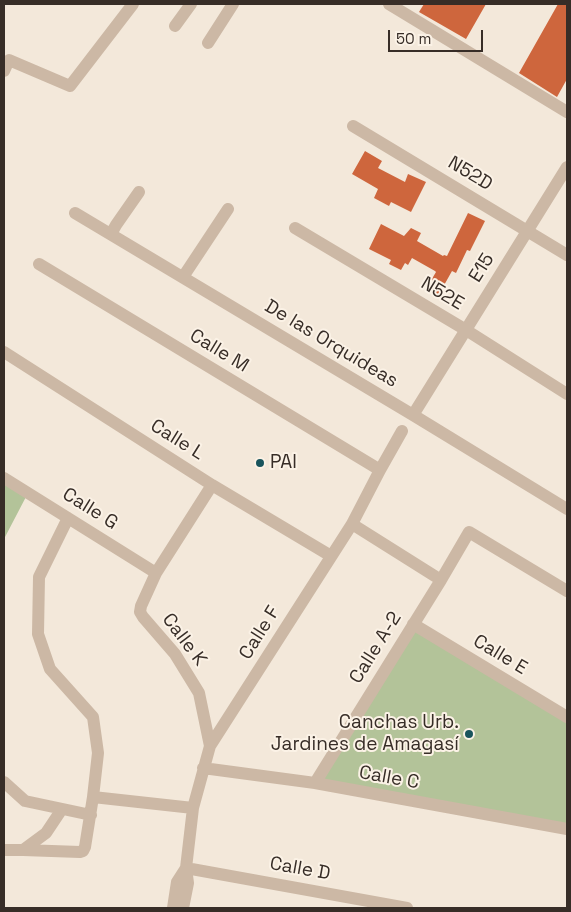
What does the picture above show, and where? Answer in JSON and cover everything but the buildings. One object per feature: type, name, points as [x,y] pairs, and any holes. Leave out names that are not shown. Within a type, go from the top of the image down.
[{"type":"street","points":[[4,71],[10,60],[70,86],[133,4]]},
{"type":"street","points":[[175,26],[191,4]]},
{"type":"street","points":[[208,43],[233,4]]},
{"type":"street","points":[[390,4],[567,112]]},
{"type":"street","name":"N52D","points":[[353,126],[567,255]]},
{"type":"street","name":"E15","points":[[413,415],[567,166]]},
{"type":"street","points":[[111,234],[139,192]]},
{"type":"street","points":[[183,277],[228,209]]},
{"type":"street","name":"De las Orquideas","points":[[75,213],[567,509]]},
{"type":"street","name":"N52E","points":[[296,228],[466,330],[567,394]]},
{"type":"street","name":"Calle M","points":[[39,264],[380,470]]},
{"type":"street","name":"Calle L","points":[[4,352],[212,485],[331,556]]},
{"type":"street","name":"Calle F","points":[[184,908],[188,883],[186,868],[193,808],[210,746],[352,524],[402,430]]},
{"type":"street","name":"Calle G","points":[[4,478],[156,573]]},
{"type":"street","name":"Calle K","points":[[210,746],[198,694],[175,654],[140,612],[156,573],[212,485]]},
{"type":"street","points":[[4,850],[83,851],[91,815],[98,753],[93,718],[50,670],[38,634],[39,577],[68,518]]},
{"type":"street","points":[[352,524],[441,580]]},
{"type":"street","name":"Calle A-2","points":[[315,784],[469,532],[567,591]]},
{"type":"street","name":"Calle E","points":[[413,624],[567,717]]},
{"type":"street","name":"Calle C","points":[[203,768],[315,784],[567,829]]},
{"type":"street","points":[[4,782],[25,802],[91,815]]},
{"type":"street","points":[[93,797],[193,808]]},
{"type":"street","points":[[23,850],[46,833],[62,809]]},
{"type":"street","name":"Calle F","points":[[173,908],[177,882],[186,868]]},
{"type":"street","name":"Calle D","points":[[186,868],[407,908]]},
{"type":"green space","points":[[4,479],[28,493],[4,539]]},
{"type":"green space","points":[[413,624],[567,717],[567,829],[315,783]]},
{"type":"place","name":"PAI","points":[[260,463]]},
{"type":"place","name":"Canchas Urb. Jardines de Amagasí","points":[[469,734]]}]
